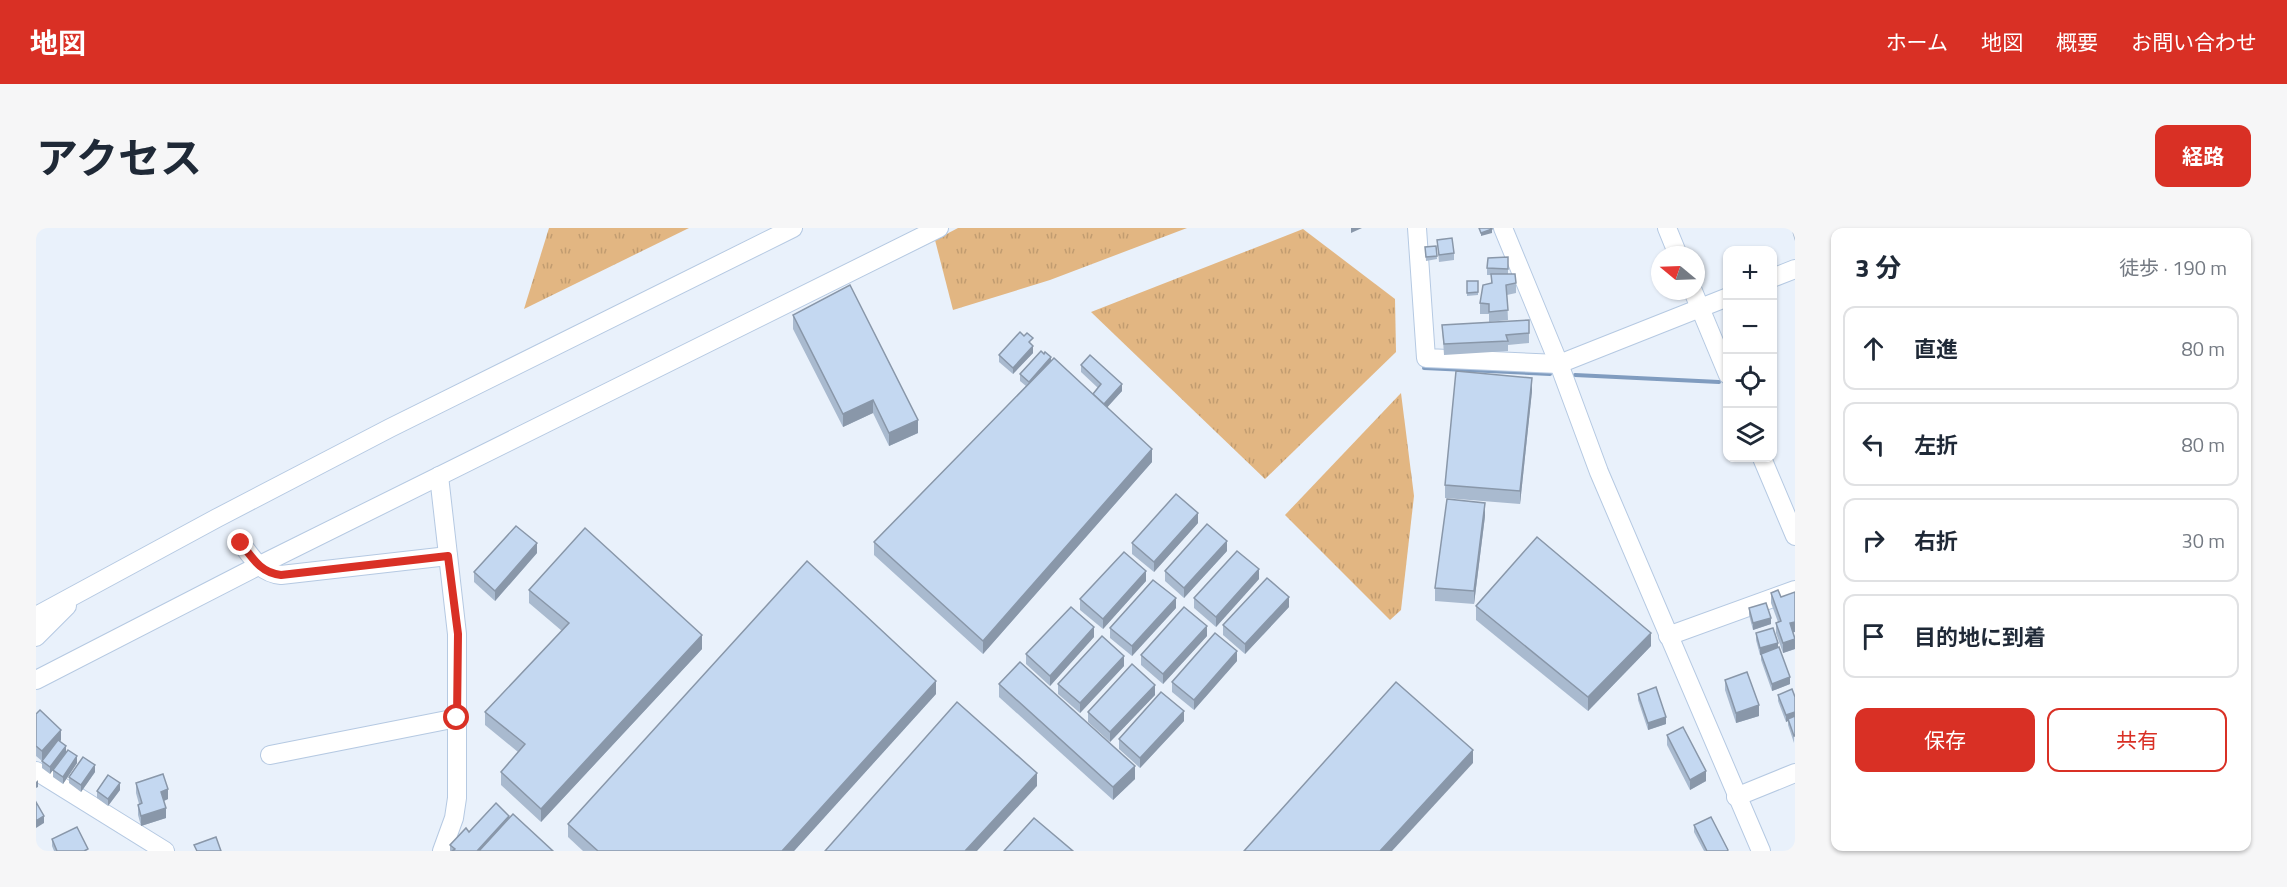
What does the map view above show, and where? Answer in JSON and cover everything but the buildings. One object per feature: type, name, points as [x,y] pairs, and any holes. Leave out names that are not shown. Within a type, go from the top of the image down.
[{"type":"street","points":[[36,616],[390,428],[792,228]]},
{"type":"street","points":[[36,680],[258,566],[939,228]]},
{"type":"street","points":[[1418,228],[1426,358],[1559,364],[1723,299]]},
{"type":"street","points":[[1503,228],[1559,364],[1599,472],[1761,851]]},
{"type":"street","points":[[1667,228],[1674,246]]},
{"type":"street","points":[[1777,276],[1795,269]]},
{"type":"street","points":[[1697,300],[1723,363]]},
{"type":"street","points":[[1764,462],[1795,536]]},
{"type":"street","points":[[439,476],[458,634],[457,798],[454,818],[442,851]]},
{"type":"street","points":[[241,543],[258,566],[270,574],[281,575],[448,556]]},
{"type":"street","points":[[1668,636],[1795,590]]},
{"type":"street","points":[[36,637],[79,594]]},
{"type":"street","points":[[270,756],[457,718]]},
{"type":"street","points":[[36,771],[165,851]]},
{"type":"street","points":[[1736,797],[1795,773]]},
{"type":"green space","points":[[549,228],[689,228],[524,309]]},
{"type":"green space","points":[[958,228],[1187,228],[1050,280],[953,310],[935,240]]},
{"type":"green space","points":[[1303,229],[1395,299],[1396,352],[1265,479],[1091,312]]},
{"type":"green space","points":[[1401,393],[1414,496],[1401,610],[1390,620],[1285,515]]},
{"type":"waterway","points":[[1424,368],[1550,374]]},
{"type":"waterway","points":[[1575,375],[1719,382]]},
{"type":"route","points":[[241,543],[258,566],[270,574],[281,575],[448,556],[458,634],[457,718]]}]
